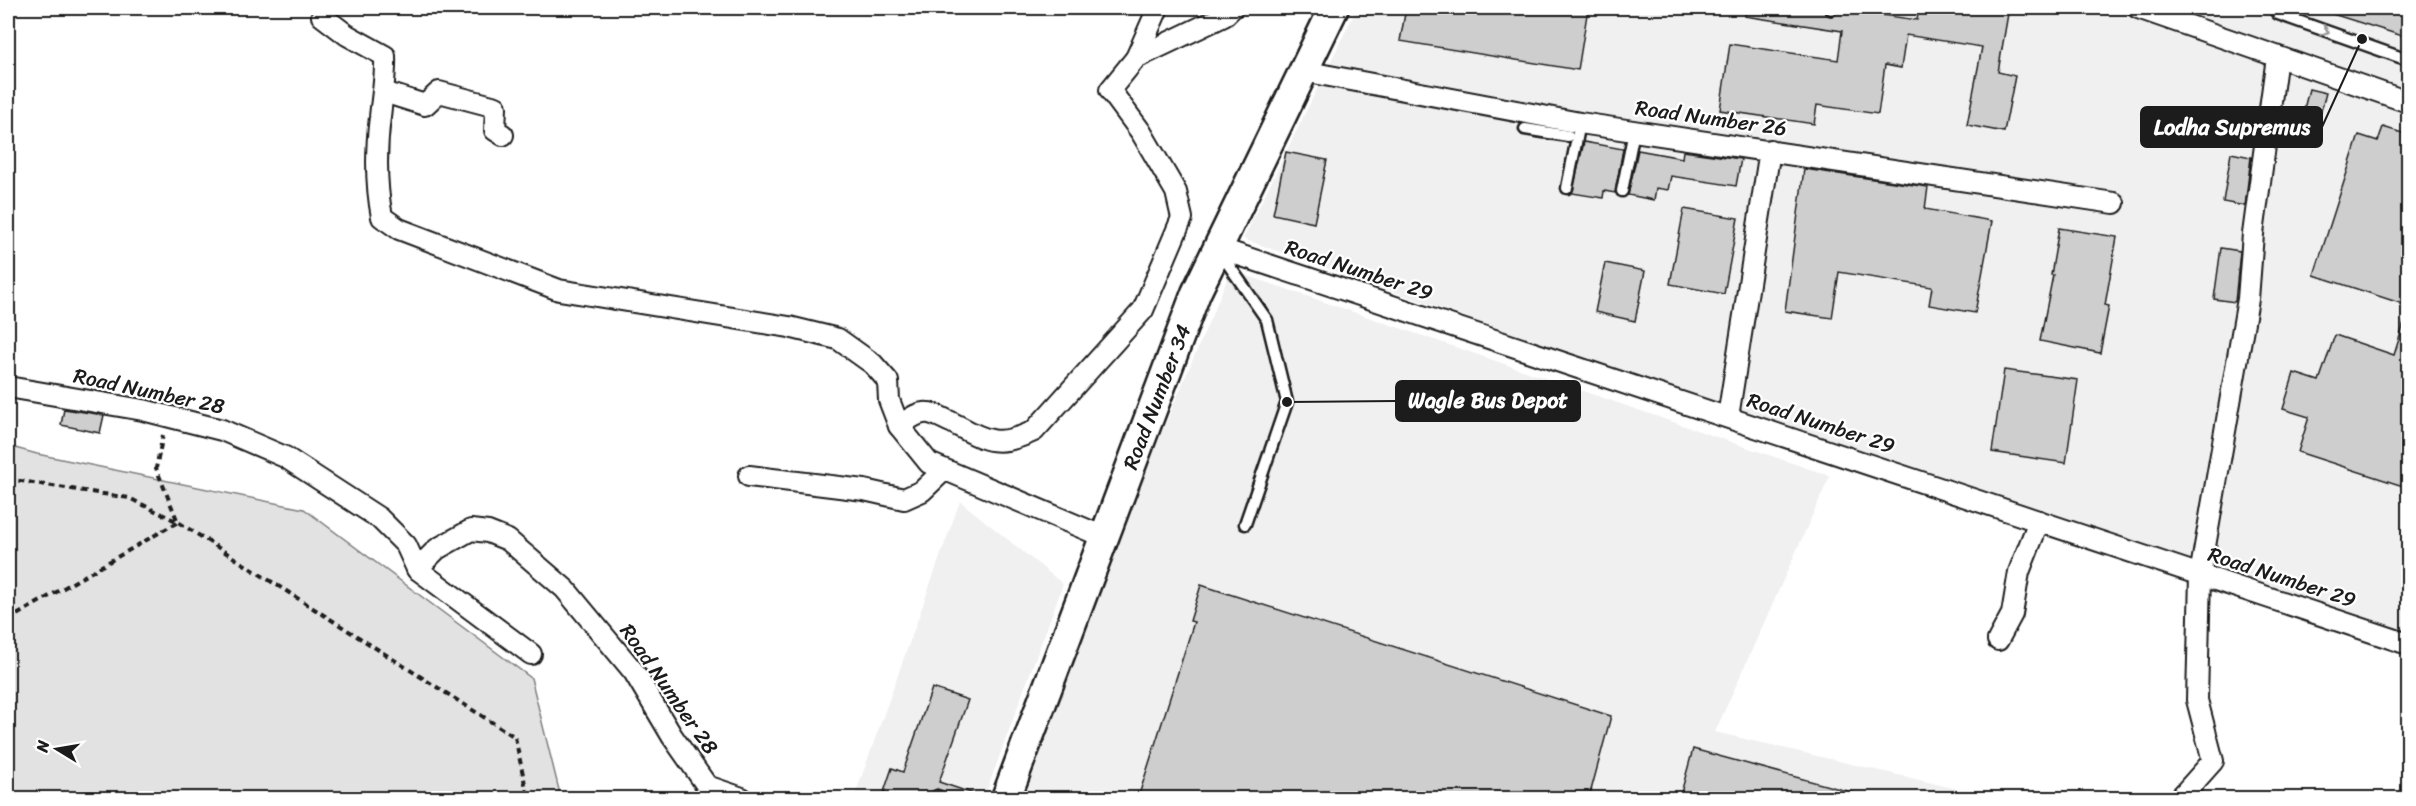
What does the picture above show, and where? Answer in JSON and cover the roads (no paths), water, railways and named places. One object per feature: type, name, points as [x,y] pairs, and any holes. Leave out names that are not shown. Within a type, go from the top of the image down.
[{"type":"street","points":[[323,8],[322,16],[347,35],[386,56],[380,118],[379,200],[382,217],[399,229],[559,290],[789,327],[838,339],[873,364],[888,381],[889,400],[899,426],[929,463],[1104,537]]},
{"type":"street","points":[[899,426],[917,414],[928,412],[980,437],[998,442],[1016,440],[1025,436],[1034,431],[1143,310],[1182,218],[1176,192],[1141,132],[1110,90],[1136,58],[1158,8]]},
{"type":"street","points":[[1136,58],[1224,16],[1232,8]]},
{"type":"street","name":"Road Number 34","points":[[1006,798],[1196,293],[1334,8]]},
{"type":"street","points":[[2138,8],[2409,102]]},
{"type":"street","points":[[2180,798],[2213,761],[2197,700],[2200,574],[2248,299],[2253,234],[2277,57]]},
{"type":"street","name":"Road Number 26","points":[[1303,71],[1546,125],[1574,129],[1634,130],[2114,202]]},
{"type":"street","points":[[384,92],[425,105],[439,92],[496,107],[495,130],[503,135]]},
{"type":"street","points":[[1728,417],[1770,150]]},
{"type":"street","name":"Road Number 29","points":[[1218,248],[2409,644]]},
{"type":"street","name":"Road Number 28","points":[[8,387],[167,416],[222,430],[285,457],[379,518],[406,545],[417,569],[437,549],[471,530],[488,532],[508,540],[565,589],[634,672],[672,736],[707,786],[742,798]]},
{"type":"street","points":[[749,476],[864,490],[904,499],[922,491],[944,470]]},
{"type":"street","points":[[1998,640],[2013,614],[2019,572],[2039,521]]},
{"type":"street","points":[[417,569],[531,654]]},
{"type":"lane","points":[[2273,8],[2278,14],[2409,60]]},
{"type":"lane","points":[[1525,129],[1546,125]]},
{"type":"lane","points":[[1567,188],[1574,129]]},
{"type":"lane","points":[[1622,191],[1634,130]]},
{"type":"lane","points":[[1218,248],[1267,320],[1287,402],[1245,524]]},
{"type":"place","name":"Lodha Supremus","points":[[2362,39]]},
{"type":"place","name":"Wagle Bus Depot","points":[[1287,402]]}]
